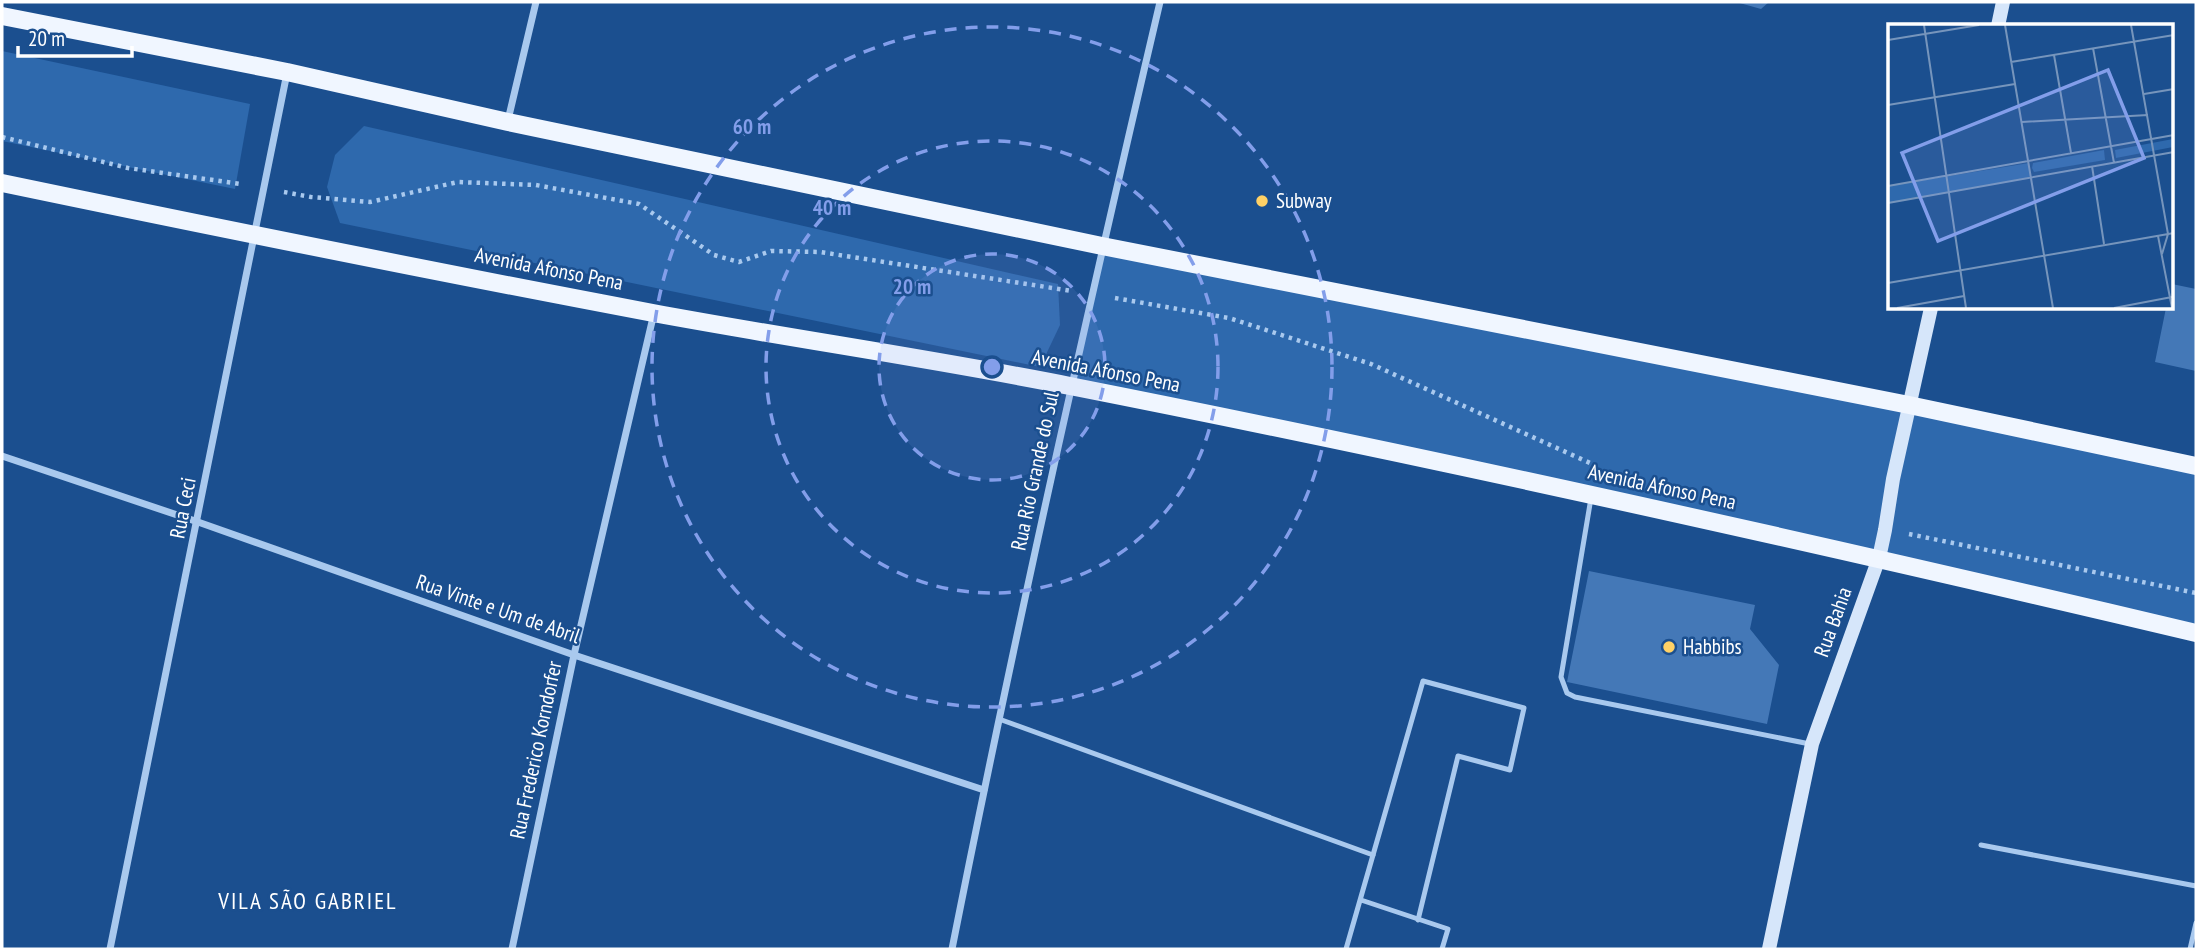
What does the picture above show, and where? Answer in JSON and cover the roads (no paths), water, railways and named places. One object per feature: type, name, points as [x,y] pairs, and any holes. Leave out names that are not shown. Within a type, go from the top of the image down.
[{"type":"main road","points":[[2,16],[287,72],[508,122],[1102,246],[1909,405],[2196,466]]},
{"type":"main road","name":"Avenida Afonso Pena","points":[[2,183],[253,236],[654,313],[1071,386],[1879,558],[2196,633]]},
{"type":"street","points":[[508,122],[536,2]]},
{"type":"street","name":"Rua Rio Grande do Sul","points":[[952,949],[1071,386],[1160,2]]},
{"type":"street","points":[[1998,24],[2003,2]]},
{"type":"street","name":"Rua Ceci","points":[[110,949],[287,72]]},
{"type":"street","name":"Rua Bahia","points":[[1769,949],[1812,744],[1879,558],[1931,310]]},
{"type":"street","name":"Rua Frederico Korndorfer","points":[[512,949],[574,655],[654,313]]},
{"type":"street","name":"Rua Vinte e Um de Abril","points":[[2,456],[574,655],[984,790]]},
{"type":"lane","points":[[1591,495],[1560,677],[1567,693],[1574,697],[1812,744]]},
{"type":"lane","points":[[1346,949],[1423,681],[1524,708],[1510,770],[1458,756],[1419,920]]},
{"type":"lane","points":[[999,719],[1373,855]]},
{"type":"lane","points":[[1981,845],[2196,886]]},
{"type":"lane","points":[[1361,900],[1448,929],[1442,949]]},
{"type":"lane","points":[[2190,949],[2196,922]]},
{"type":"place","name":"Subway","points":[[1262,201]]},
{"type":"place","name":"Habbibs","points":[[1669,647]]},
{"type":"district","name":"VILA SÃO GABRIEL","points":[[308,901]]}]
